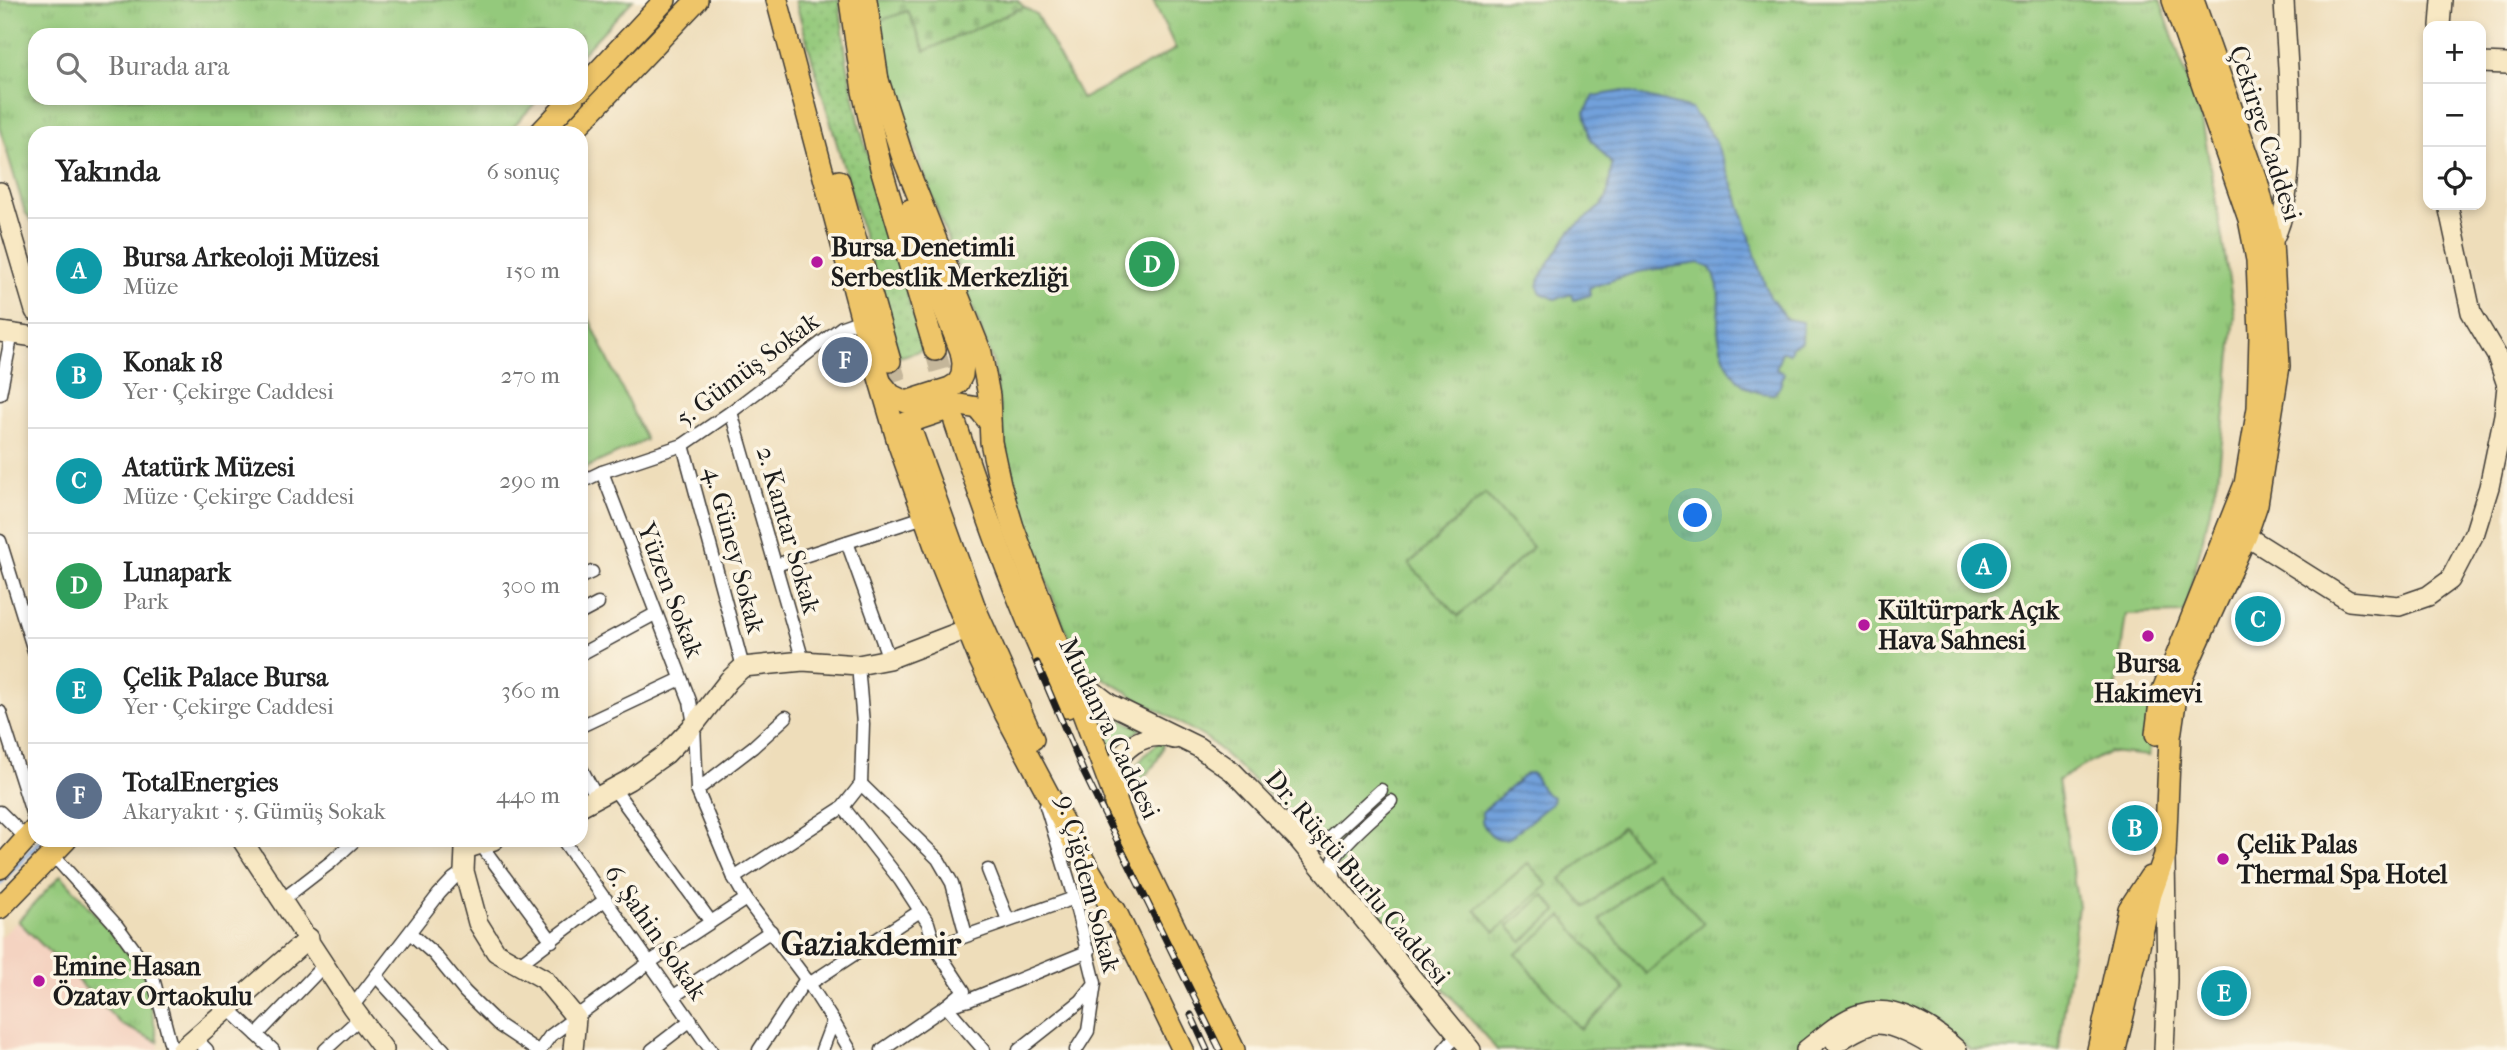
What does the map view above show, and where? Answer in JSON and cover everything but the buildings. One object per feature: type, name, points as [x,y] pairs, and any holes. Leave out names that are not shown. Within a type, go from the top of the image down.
[{"type":"main road","points":[[588,83],[666,0]]},
{"type":"main road","points":[[578,126],[698,0]]},
{"type":"main road","points":[[769,0],[787,43]]},
{"type":"main road","points":[[777,0],[881,383],[975,608],[1043,761],[1183,1050]]},
{"type":"main road","points":[[789,0],[890,362]]},
{"type":"main road","points":[[850,0],[863,91],[878,155],[935,350]]},
{"type":"main road","points":[[866,0],[876,74],[890,138],[932,278],[961,351],[963,363],[958,383],[906,402],[891,395],[881,383]]},
{"type":"main road","name":"Çekirge Caddesi","points":[[2165,855],[2156,740],[2161,695],[2245,484],[2258,408],[2260,335],[2258,260],[2245,208],[2173,0]]},
{"type":"main road","name":"Çekirge Caddesi","points":[[2164,1050],[2167,980],[2165,855],[2170,737],[2175,703],[2183,675],[2246,536],[2257,504],[2279,366],[2272,242],[2257,181],[2193,0]]},
{"type":"main road","points":[[2258,260],[2272,242],[2283,215],[2288,183],[2290,136],[2284,0]]},
{"type":"main road","points":[[2441,1],[2441,21]]},
{"type":"main road","points":[[2486,63],[2507,64]]},
{"type":"main road","points":[[876,74],[902,155],[981,353],[989,397],[991,442],[1006,505],[1122,817]]},
{"type":"main road","points":[[547,126],[566,105]]},
{"type":"main road","points":[[0,192],[28,245]]},
{"type":"main road","points":[[0,192],[28,287]]},
{"type":"main road","points":[[2238,504],[2240,530],[2246,536],[2349,601],[2399,606],[2428,597],[2450,580],[2474,532],[2489,487],[2504,415],[2507,385],[2497,356],[2471,312],[2449,210]]},
{"type":"main road","points":[[6,333],[28,336]]},
{"type":"main road","points":[[990,423],[978,408],[960,405],[906,423],[902,428],[924,517],[967,629],[1034,769],[1120,922]]},
{"type":"main road","name":"Mudanya Caddesi","points":[[955,422],[987,518],[1046,664],[1234,1050]]},
{"type":"main road","points":[[597,797],[666,754],[743,667],[803,662],[858,665],[889,659],[967,629]]},
{"type":"main road","points":[[1056,643],[1076,678],[1092,691],[1110,704],[1199,747]]},
{"type":"main road","points":[[1122,817],[1114,779],[1119,759],[1133,745],[1144,737],[1160,734],[1199,747]]},
{"type":"main road","name":"Dr. Rüştü Burlu Caddesi","points":[[1199,747],[1233,771],[1298,839],[1457,1045]]},
{"type":"main road","points":[[0,867],[28,835]]},
{"type":"main road","points":[[0,908],[59,847]]},
{"type":"main road","points":[[247,847],[356,1013],[384,1050]]},
{"type":"main road","points":[[475,847],[464,871],[478,923],[496,952],[544,979],[576,1018],[573,1050]]},
{"type":"main road","points":[[2098,1050],[2129,909],[2165,855]]},
{"type":"main road","points":[[2115,1050],[2151,894],[2165,855]]},
{"type":"main road","points":[[194,1046],[228,1008],[309,938]]},
{"type":"main road","points":[[1806,1050],[1838,1026],[1860,1014],[1881,1012],[1907,1018],[1927,1027],[1957,1050]]},
{"type":"main road","points":[[1826,1050],[1850,1033],[1876,1024],[1902,1031],[1937,1050]]},
{"type":"street","name":"5. Gümüş Sokak","points":[[588,479],[683,445],[732,412],[842,327],[862,320]]},
{"type":"street","points":[[1,391],[6,333]]},
{"type":"street","name":"2. Kantar Sokak","points":[[732,412],[803,662]]},
{"type":"street","name":"4. Güney Sokak","points":[[683,445],[743,667]]},
{"type":"street","name":"Yüzen Sokak","points":[[602,472],[690,701],[694,725],[697,790]]},
{"type":"street","points":[[776,565],[924,517]]},
{"type":"street","points":[[0,541],[28,631]]},
{"type":"street","points":[[847,542],[889,659]]},
{"type":"street","points":[[588,609],[598,604]]},
{"type":"street","points":[[588,650],[655,614]]},
{"type":"street","points":[[734,878],[843,807],[861,784],[863,724],[858,665]]},
{"type":"street","points":[[588,723],[681,679]]},
{"type":"street","points":[[1,716],[28,815]]},
{"type":"street","points":[[786,717],[697,790],[734,878],[746,899],[807,981],[850,1050]]},
{"type":"street","name":"9. Çiğdem Sokak","points":[[1034,769],[1074,898],[1095,983],[1088,1031],[1076,1050]]},
{"type":"street","points":[[588,781],[597,797],[711,922]]},
{"type":"street","points":[[861,784],[938,859],[952,883],[966,935]]},
{"type":"street","points":[[1298,839],[1322,844],[1381,790]]},
{"type":"street","points":[[1338,889],[1334,860],[1340,849],[1391,801]]},
{"type":"street","points":[[843,807],[900,880],[928,923],[935,947],[964,991],[889,1048]]},
{"type":"street","points":[[0,813],[28,828]]},
{"type":"street","points":[[59,847],[152,974],[172,1050]]},
{"type":"street","points":[[282,900],[347,847]]},
{"type":"street","points":[[478,847],[552,941]]},
{"type":"street","name":"6. Şahin Sokak","points":[[568,847],[711,1050]]},
{"type":"street","points":[[988,870],[1008,920]]},
{"type":"street","points":[[325,1050],[356,1013],[376,976],[446,886],[464,871]]},
{"type":"street","points":[[935,947],[1074,898]]},
{"type":"street","points":[[518,965],[606,899]]},
{"type":"street","points":[[410,933],[435,954],[465,992],[500,1026],[538,1050],[550,1036],[650,962],[746,899]]},
{"type":"street","points":[[760,1050],[807,981],[920,911]]},
{"type":"street","points":[[674,996],[771,931]]},
{"type":"street","points":[[946,1006],[969,1000],[1088,951]]},
{"type":"street","points":[[257,1035],[326,964]]},
{"type":"street","points":[[376,976],[444,1050]]},
{"type":"street","points":[[1019,1050],[1082,1001],[1095,983]]},
{"type":"street","points":[[946,1006],[984,1050]]},
{"type":"street","points":[[228,1008],[273,1050]]},
{"type":"street","points":[[652,1050],[691,1020]]},
{"type":"street","points":[[833,1021],[824,1045],[836,1050]]},
{"type":"shaded area","name":"Emine Hasan Özatav Ortaokulu","points":[[18,921],[122,1025],[158,1042],[159,1050],[0,1050],[0,938]]},
{"type":"green space","points":[[0,0],[633,0],[588,48],[588,28],[28,28],[28,105],[533,105],[514,126],[28,126],[28,216],[0,128]]},
{"type":"green space","points":[[795,0],[839,0],[847,62],[860,127],[923,350],[899,357]]},
{"type":"green space","points":[[877,0],[1017,0],[1024,7],[925,52],[876,22]]},
{"type":"green space","points":[[1153,0],[2160,0],[2203,125],[2235,316],[2218,479],[2184,613],[2126,614],[2115,697],[2153,706],[2149,756],[2109,752],[2058,780],[2078,906],[2059,1050],[1970,1050],[1936,1018],[1871,1001],[1831,1020],[1793,1050],[1497,1050],[1309,831],[1209,740],[1079,664],[1035,552],[1007,458],[993,363],[886,70],[876,22],[908,11],[925,51],[1024,7],[1036,14],[1082,99],[1176,49]]},
{"type":"green space","points":[[588,316],[646,440],[588,467]]},
{"type":"green space","points":[[1485,494],[1533,547],[1458,616],[1409,564]]},
{"type":"green space","points":[[1093,709],[1142,728],[1108,754]]},
{"type":"green space","points":[[1164,739],[1157,761],[1132,788],[1128,780],[1135,768],[1148,752]]},
{"type":"green space","points":[[1622,827],[1646,855],[1586,907],[1561,879]]},
{"type":"green space","points":[[1528,863],[1548,885],[1495,932],[1475,909]]},
{"type":"green space","points":[[1657,871],[1704,924],[1646,974],[1600,920]]},
{"type":"green space","points":[[61,875],[110,931],[145,977],[158,1042],[122,1025],[18,921]]},
{"type":"green space","points":[[1544,895],[1557,911],[1522,942],[1508,926]]},
{"type":"green space","points":[[1562,916],[1625,990],[1580,1029],[1516,954]]},
{"type":"water","points":[[1624,91],[1691,109],[1714,138],[1737,195],[1770,297],[1787,319],[1803,322],[1802,342],[1792,346],[1790,353],[1782,351],[1776,369],[1784,373],[1774,394],[1760,393],[1749,388],[1741,383],[1728,366],[1719,335],[1717,282],[1710,268],[1699,263],[1637,272],[1589,288],[1590,295],[1574,300],[1572,294],[1555,299],[1541,293],[1538,287],[1540,277],[1570,231],[1601,206],[1607,197],[1612,164],[1589,137],[1585,112],[1594,96]]},
{"type":"water","points":[[1527,773],[1532,773],[1542,790],[1553,797],[1552,803],[1511,837],[1497,838],[1482,822],[1482,812]]},
{"type":"waterway","points":[[0,883],[34,847]]},
{"type":"tunnel","points":[[935,350],[951,406]]},
{"type":"tunnel","points":[[890,361],[906,413]]},
{"type":"railway","points":[[1037,663],[1084,773],[1220,1050]]},
{"type":"railway","points":[[1191,1015],[1207,1050]]},
{"type":"place","name":"Bursa Denetimli Serbestlik Merkezliği","points":[[817,262]]},
{"type":"place","name":"Lunapark","points":[[1152,264]]},
{"type":"place","name":"TotalEnergies","points":[[845,360]]},
{"type":"place","name":"Bursa Arkeoloji Müzesi","points":[[1984,566]]},
{"type":"place","name":"Atatürk Müzesi","points":[[2258,619]]},
{"type":"place","name":"Kültürpark Açık Hava Sahnesi","points":[[1864,625]]},
{"type":"place","name":"Bursa Hakimevi","points":[[2148,636]]},
{"type":"place","name":"Konak 18","points":[[2135,828]]},
{"type":"place","name":"Çelik Palas Thermal Spa Hotel","points":[[2223,859]]},
{"type":"place","name":"Emine Hasan Özatav Ortaokulu","points":[[39,981]]},
{"type":"place","name":"Çelik Palace Bursa","points":[[2224,993]]},
{"type":"district","name":"Gaziakdemir","points":[[871,943]]}]
